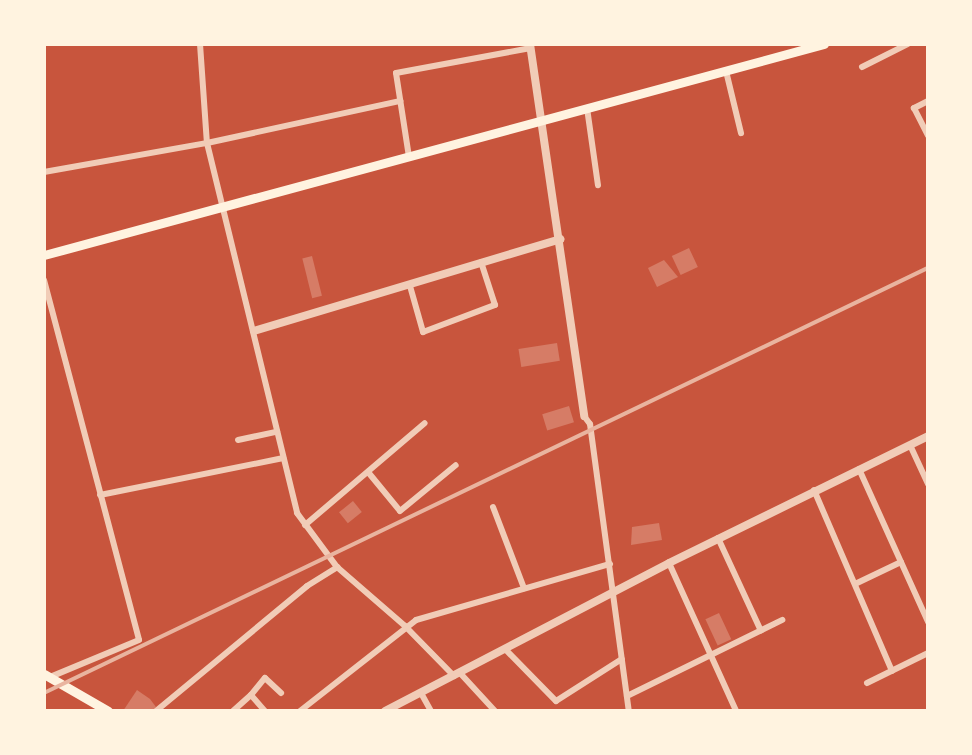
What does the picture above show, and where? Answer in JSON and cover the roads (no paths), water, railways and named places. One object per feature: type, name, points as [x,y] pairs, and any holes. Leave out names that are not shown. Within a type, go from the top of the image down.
[{"type":"main road","points":[[44,255],[409,159],[824,44]]},
{"type":"main road","points":[[46,677],[108,711]]},
{"type":"street","points":[[200,44],[208,143],[297,513],[337,567],[405,626],[495,711]]},
{"type":"street","points":[[862,67],[908,44]]},
{"type":"street","points":[[409,159],[396,74],[530,46],[561,239],[584,416],[590,424],[628,711]]},
{"type":"street","points":[[726,71],[741,133]]},
{"type":"street","points":[[44,172],[208,143],[400,101]]},
{"type":"street","points":[[928,101],[914,108],[928,136]]},
{"type":"street","points":[[587,108],[598,185]]},
{"type":"street","points":[[254,331],[561,239]]},
{"type":"street","points":[[410,286],[423,332],[495,305],[481,261]]},
{"type":"street","points":[[44,279],[139,640],[46,677]]},
{"type":"street","points":[[305,525],[425,423]]},
{"type":"street","points":[[238,440],[277,432]]},
{"type":"street","points":[[385,711],[718,538],[928,436]]},
{"type":"street","points":[[910,445],[928,484]]},
{"type":"street","points":[[100,495],[283,458]]},
{"type":"street","points":[[368,472],[400,511],[456,465]]},
{"type":"street","points":[[859,469],[928,622]]},
{"type":"street","points":[[814,490],[891,671]]},
{"type":"street","points":[[493,507],[524,588]]},
{"type":"street","points":[[718,538],[761,631]]},
{"type":"street","points":[[855,584],[901,562]]},
{"type":"street","points":[[669,563],[736,711]]},
{"type":"street","points":[[300,711],[405,626],[610,564]]},
{"type":"street","points":[[156,711],[307,586],[337,567]]},
{"type":"street","points":[[626,696],[782,620]]},
{"type":"street","points":[[505,649],[556,701],[622,659]]},
{"type":"street","points":[[867,683],[928,653]]},
{"type":"street","points":[[233,711],[265,678],[281,693]]},
{"type":"street","points":[[421,693],[431,711]]},
{"type":"street","points":[[251,695],[265,711]]},
{"type":"railway","points":[[44,693],[928,268]]}]
